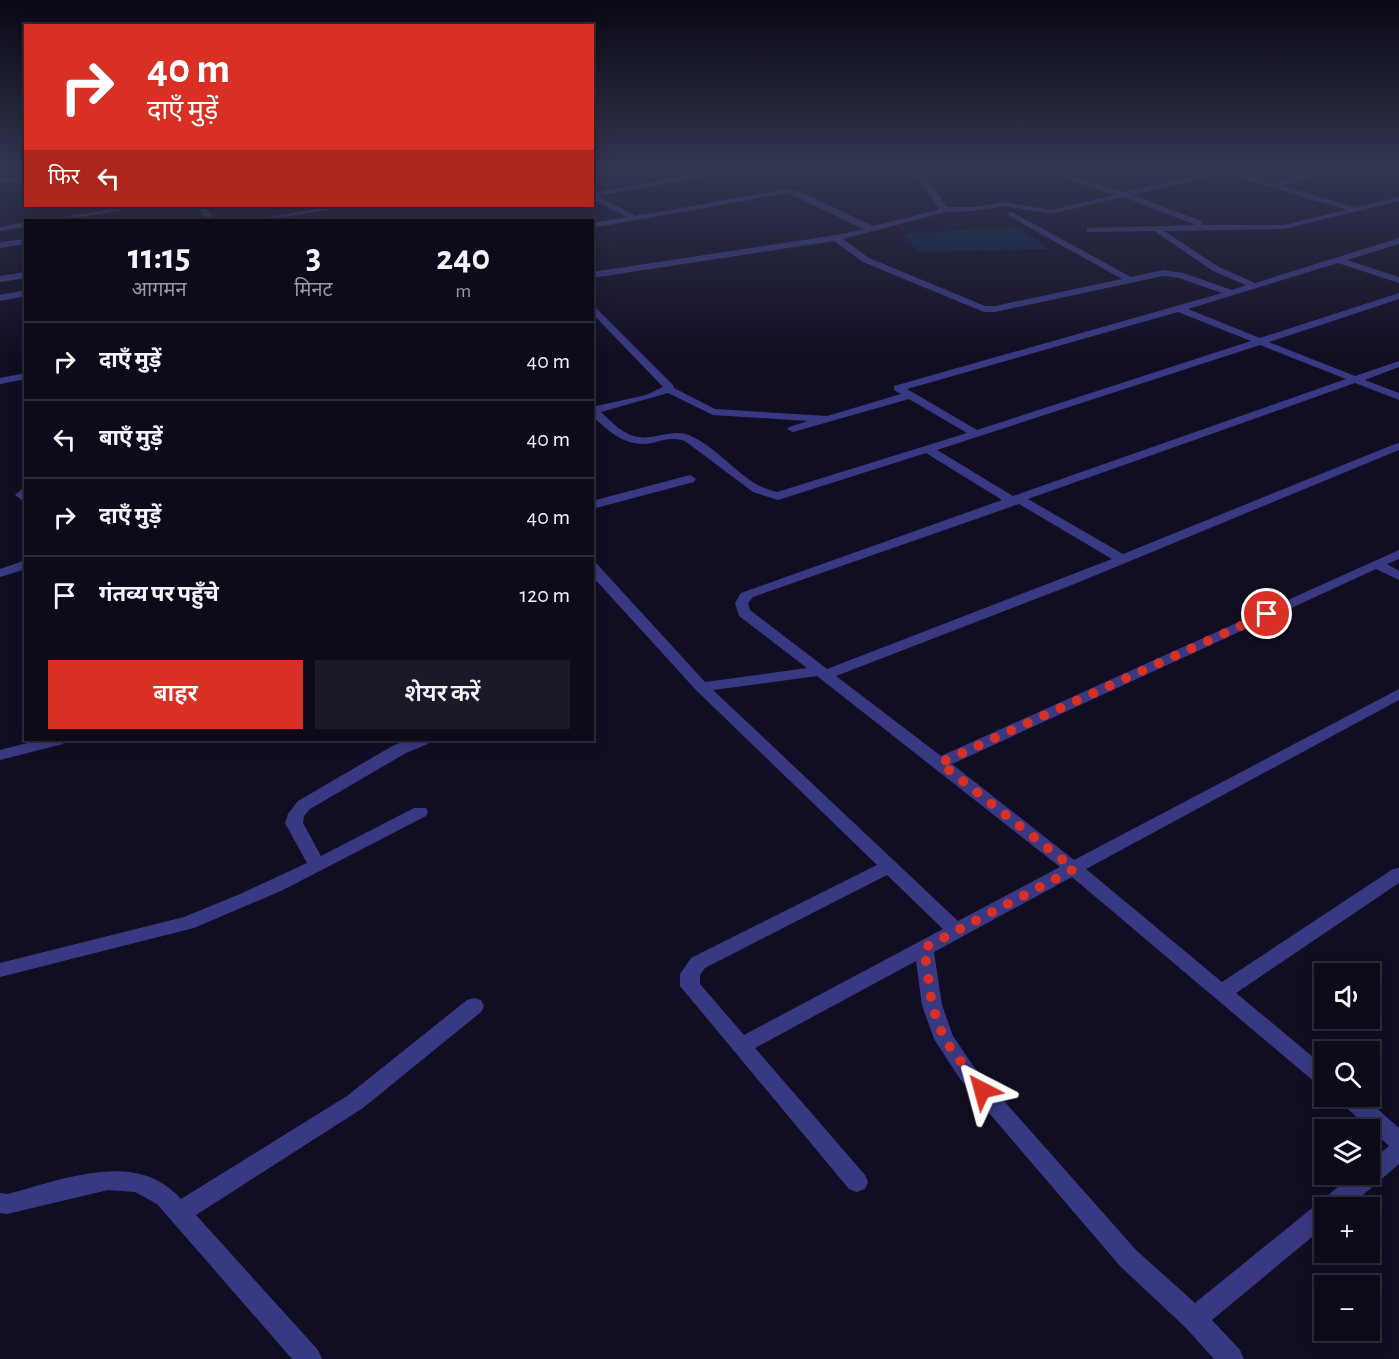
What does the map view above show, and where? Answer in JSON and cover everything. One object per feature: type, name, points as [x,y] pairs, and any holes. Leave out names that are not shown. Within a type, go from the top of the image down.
[{"type":"street","points":[[594,275],[836,238],[872,230]]},
{"type":"street","points":[[1041,230],[1130,280]]},
{"type":"street","points":[[1159,230],[1216,269],[1255,285]]},
{"type":"street","points":[[836,238],[866,260],[984,309],[995,309],[1163,273],[1232,293]]},
{"type":"street","points":[[0,245],[24,241]]},
{"type":"street","points":[[976,434],[898,388],[1179,309],[1399,241]]},
{"type":"street","points":[[1338,260],[1399,280]]},
{"type":"street","points":[[0,279],[24,275]]},
{"type":"street","points":[[0,298],[24,293]]},
{"type":"street","points":[[594,412],[629,438],[643,439],[669,434],[685,437],[771,496],[789,493],[927,450],[1399,296]]},
{"type":"street","points":[[594,309],[669,387],[667,390]]},
{"type":"street","points":[[1179,309],[1399,397]]},
{"type":"street","points":[[1314,1070],[1074,869],[744,613],[741,605],[743,598],[748,594],[1017,501],[1399,364]]},
{"type":"street","points":[[0,381],[24,376]]},
{"type":"street","points":[[594,411],[608,405],[653,396],[667,390],[676,392],[713,412],[829,419]]},
{"type":"street","points":[[793,429],[910,394]]},
{"type":"street","points":[[701,687],[822,673],[1122,559],[1399,446]]},
{"type":"street","points":[[927,450],[1122,559]]},
{"type":"street","points":[[594,504],[690,479]]},
{"type":"street","points":[[940,763],[1399,554]]},
{"type":"street","points":[[1376,564],[1399,576]]},
{"type":"street","points":[[0,573],[24,565]]},
{"type":"street","points":[[594,569],[701,687],[957,931]]},
{"type":"street","points":[[741,1046],[1399,694]]},
{"type":"street","points":[[0,755],[53,741]]},
{"type":"street","points":[[317,865],[294,823],[296,814],[304,805],[398,744],[416,741]]},
{"type":"street","points":[[0,970],[187,923],[244,902],[420,812]]},
{"type":"street","points":[[857,1182],[690,986],[690,974],[698,963],[888,867]]},
{"type":"street","points":[[1222,992],[1399,874]]},
{"type":"street","points":[[924,948],[932,1005],[944,1039],[967,1073],[1128,1258],[1195,1319],[1231,1359]]},
{"type":"street","points":[[179,1213],[355,1102],[474,1006]]},
{"type":"street","points":[[1360,1107],[1399,1141]]},
{"type":"street","points":[[1344,1197],[1399,1151]]},
{"type":"street","points":[[0,1203],[7,1204],[108,1180],[138,1182],[165,1197],[309,1359]]},
{"type":"street","points":[[1195,1319],[1314,1221]]},
{"type":"water","points":[[955,230],[1023,230],[1048,249],[918,252],[904,234]]},
{"type":"route","points":[[982,1090],[967,1073],[944,1039],[932,1005],[924,948],[1074,869],[940,763],[1267,614]]}]
